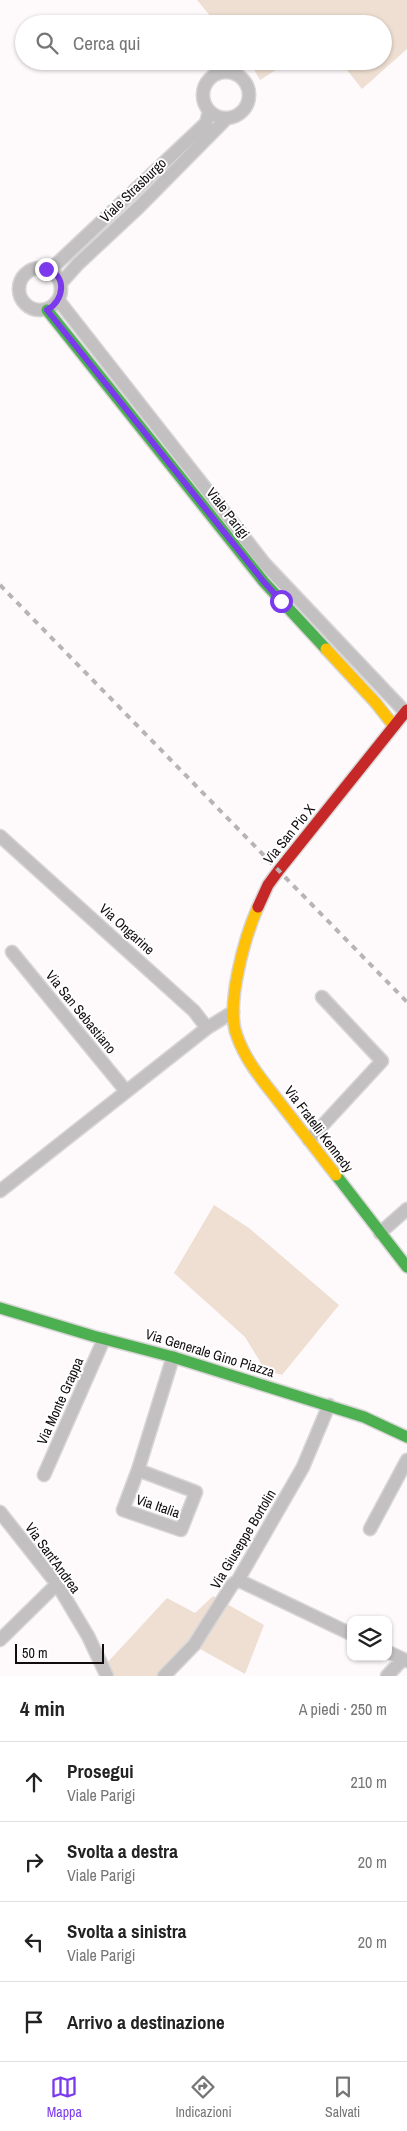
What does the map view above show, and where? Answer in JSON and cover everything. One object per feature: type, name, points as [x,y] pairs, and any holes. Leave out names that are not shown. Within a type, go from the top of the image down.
[{"type":"street","name":"Viale Strasburgo","points":[[50,270],[206,123],[209,112],[202,100],[204,86],[208,80],[218,73],[231,72],[244,81],[250,96],[244,110],[239,115],[226,119],[61,283]]},
{"type":"street","points":[[209,112],[214,116],[226,119]]},
{"type":"street","points":[[33,269],[50,270],[61,283],[62,289],[59,301],[47,310],[35,310],[25,304],[21,298],[19,284],[27,273],[33,269]]},
{"type":"street","name":"Viale Parigi","points":[[59,301],[265,564],[407,712]]},
{"type":"street","name":"Viale Parigi","points":[[47,310],[264,582],[375,702],[394,726]]},
{"type":"street","name":"Via San Pio X","points":[[234,997],[241,959],[250,926],[268,885],[407,712]]},
{"type":"street","name":"Via Ongarine","points":[[0,836],[180,998],[207,1028]]},
{"type":"street","name":"Via San Sebastiano","points":[[12,952],[126,1092]]},
{"type":"street","name":"Via Fratelli Kennedy","points":[[234,997],[233,1012],[236,1035],[250,1064],[407,1267]]},
{"type":"street","points":[[309,1140],[382,1061],[322,997]]},
{"type":"street","points":[[0,1191],[207,1028],[233,1012]]},
{"type":"street","points":[[380,1233],[407,1208]]},
{"type":"street","name":"Via Generale Gino Piazza","points":[[0,1308],[173,1357],[364,1416],[407,1438]]},
{"type":"street","name":"Via Monte Grappa","points":[[44,1475],[104,1339]]},
{"type":"street","name":"Via Italia","points":[[138,1470],[196,1492],[182,1530],[123,1510],[138,1470],[173,1357]]},
{"type":"street","name":"Via Giuseppe Bortolin","points":[[165,1676],[194,1645],[232,1585],[238,1580],[303,1467],[329,1405]]},
{"type":"street","points":[[370,1529],[407,1460]]},
{"type":"street","name":"Via Sant'Andrea","points":[[0,1512],[57,1584],[88,1636],[107,1676]]},
{"type":"street","points":[[238,1580],[347,1632]]},
{"type":"street","points":[[0,1640],[57,1584]]},
{"type":"street","points":[[387,1676],[405,1660],[392,1654]]},
{"type":"shaded area","points":[[197,0],[407,0],[407,49],[392,62],[392,15],[210,15]]},
{"type":"shaded area","points":[[254,70],[276,70],[260,80]]},
{"type":"shaded area","points":[[347,70],[383,70],[362,89]]},
{"type":"shaded area","points":[[214,1205],[249,1228],[339,1305],[282,1375],[255,1367],[261,1363],[245,1337],[174,1273]]},
{"type":"shaded area","points":[[213,1596],[264,1625],[245,1674],[200,1649],[170,1676],[111,1676],[106,1664],[167,1598],[195,1613]]},
{"type":"railway","points":[[0,585],[407,1002]]},
{"type":"traffic: fast","points":[[47,310],[264,582],[326,649]]},
{"type":"traffic: fast","points":[[336,1175],[407,1267]]},
{"type":"traffic: fast","points":[[0,1308],[93,1336],[173,1357],[364,1417],[407,1437]]},
{"type":"traffic: slow","points":[[326,649],[375,702],[394,726]]},
{"type":"traffic: slow","points":[[258,907],[242,953],[238,971],[233,1007],[237,1036],[245,1054],[256,1071],[336,1175]]},
{"type":"traffic: jam","points":[[258,907],[268,885],[279,870],[407,710]]},
{"type":"route","points":[[46,269],[58,277],[62,289],[59,301],[47,310],[281,601]]}]
